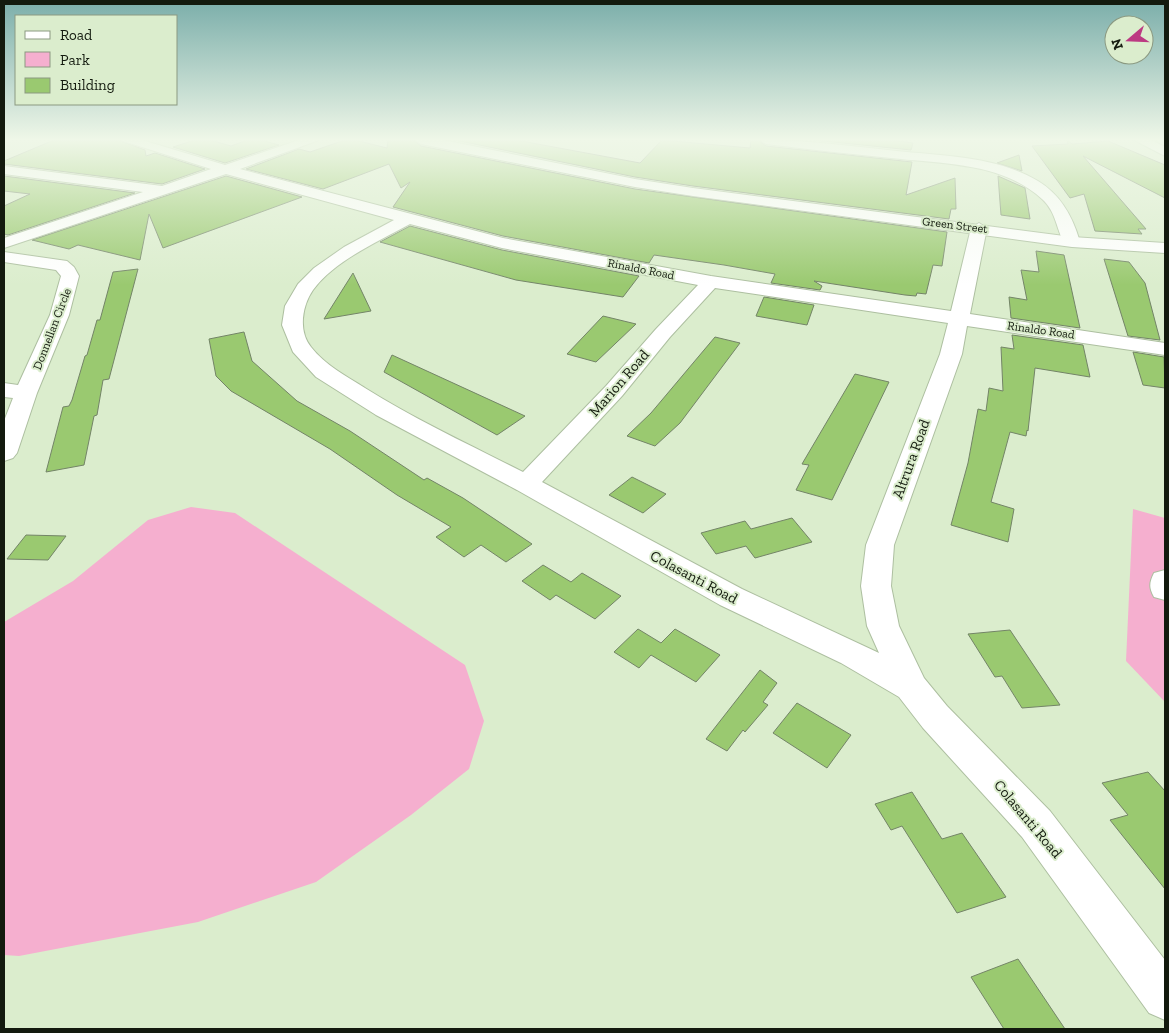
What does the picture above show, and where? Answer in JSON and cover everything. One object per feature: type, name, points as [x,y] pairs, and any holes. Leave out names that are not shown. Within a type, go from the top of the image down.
[{"type":"street","points":[[152,188],[167,190]]},
{"type":"street","points":[[4,243],[172,188]]},
{"type":"street","name":"Rinaldo Road","points":[[296,188],[502,243],[711,282],[1165,349]]},
{"type":"street","name":"Green Street","points":[[674,188],[1072,242],[1165,248]]},
{"type":"street","points":[[1036,188],[1047,196],[1065,217],[1072,242]]},
{"type":"street","name":"Colasanti Road","points":[[406,219],[350,251],[320,272],[305,288],[295,306],[292,325],[300,348],[324,372],[384,410],[526,484],[618,537],[731,597],[853,654],[912,687],[935,717],[1036,824],[1165,997]]},
{"type":"street","name":"Altrura Road","points":[[912,687],[883,626],[876,586],[880,545],[951,354],[979,228]]},
{"type":"street","name":"Donnellan Circle","points":[[4,256],[61,265],[69,270],[71,278],[61,311],[15,392],[4,452]]},
{"type":"street","name":"Marion Road","points":[[526,484],[614,391],[663,333],[711,282]]},
{"type":"street","points":[[1165,581],[1165,589]]},
{"type":"green space","points":[[191,507],[235,513],[465,665],[484,721],[469,769],[411,815],[316,882],[198,922],[19,956],[4,955],[4,622],[73,581],[148,520]]},
{"type":"green space","points":[[1133,509],[1165,518],[1165,702],[1126,661]]},
{"type":"building","points":[[4,188],[98,188],[135,193],[8,235],[4,234],[4,206],[30,194],[4,191]]},
{"type":"building","points":[[189,188],[270,188],[302,197],[163,248],[149,214],[140,260],[78,245],[69,249],[32,240]]},
{"type":"building","points":[[406,188],[631,188],[947,232],[942,266],[933,265],[926,294],[917,293],[916,296],[814,281],[822,286],[820,290],[771,283],[775,274],[654,255],[649,263],[503,236],[393,207]]},
{"type":"building","points":[[710,188],[907,188],[906,195],[926,188],[955,188],[956,209],[951,209],[949,219]]},
{"type":"building","points":[[999,188],[1025,188],[1030,219],[1001,215]]},
{"type":"building","points":[[1063,188],[1111,188],[1146,229],[1138,229],[1142,234],[1095,231],[1084,194],[1070,198]]},
{"type":"building","points":[[1146,188],[1165,188],[1165,198]]},
{"type":"building","points":[[410,226],[502,250],[639,276],[623,297],[516,280],[380,242]]},
{"type":"building","points":[[1036,251],[1064,255],[1080,328],[1011,318],[1009,297],[1027,300],[1021,270],[1039,272]]},
{"type":"building","points":[[1104,259],[1129,262],[1145,283],[1160,340],[1128,336]]},
{"type":"building","points":[[138,269],[109,379],[103,380],[97,415],[94,416],[84,465],[46,472],[63,407],[69,406],[72,400],[97,320],[100,320],[113,272]]},
{"type":"building","points":[[353,273],[371,311],[324,319]]},
{"type":"building","points":[[764,297],[814,305],[807,325],[756,316]]},
{"type":"building","points":[[603,316],[636,324],[596,362],[567,354]]},
{"type":"building","points":[[244,332],[252,361],[297,401],[350,431],[424,480],[427,478],[463,498],[532,544],[506,562],[481,545],[464,557],[436,537],[451,527],[397,495],[330,449],[231,391],[216,376],[209,339]]},
{"type":"building","points":[[1012,335],[1083,345],[1090,377],[1035,368],[1028,431],[1026,436],[1010,432],[991,502],[1014,509],[1008,542],[951,525],[968,463],[978,409],[986,411],[989,388],[1003,391],[1001,347],[1014,349]]},
{"type":"building","points":[[715,337],[740,343],[680,423],[655,446],[627,436],[651,413]]},
{"type":"building","points":[[1133,352],[1164,357],[1165,388],[1143,385]]},
{"type":"building","points":[[392,355],[525,416],[497,435],[384,372]]},
{"type":"building","points":[[855,374],[889,382],[832,500],[796,490],[809,465],[802,464]]},
{"type":"building","points":[[632,477],[666,494],[643,513],[609,495]]},
{"type":"building","points":[[792,518],[812,542],[755,558],[746,546],[716,554],[701,533],[745,521],[751,529]]},
{"type":"building","points":[[26,535],[66,536],[48,560],[7,559]]},
{"type":"building","points":[[543,565],[571,582],[582,573],[621,596],[595,619],[556,595],[550,600],[522,581]]},
{"type":"building","points":[[638,629],[661,643],[675,629],[720,655],[696,682],[651,655],[639,668],[614,652]]},
{"type":"building","points":[[1010,630],[1060,705],[1022,708],[1002,676],[995,677],[968,634]]},
{"type":"building","points":[[760,670],[777,683],[763,702],[768,705],[745,732],[743,730],[727,751],[706,739]]},
{"type":"building","points":[[797,703],[851,735],[827,768],[773,733]]},
{"type":"building","points":[[1148,772],[1165,791],[1165,889],[1110,820],[1128,815],[1102,783]]},
{"type":"building","points":[[912,792],[942,839],[962,833],[1006,897],[957,913],[902,826],[891,830],[875,804]]},
{"type":"building","points":[[1018,959],[1065,1029],[1004,1029],[971,977]]}]
